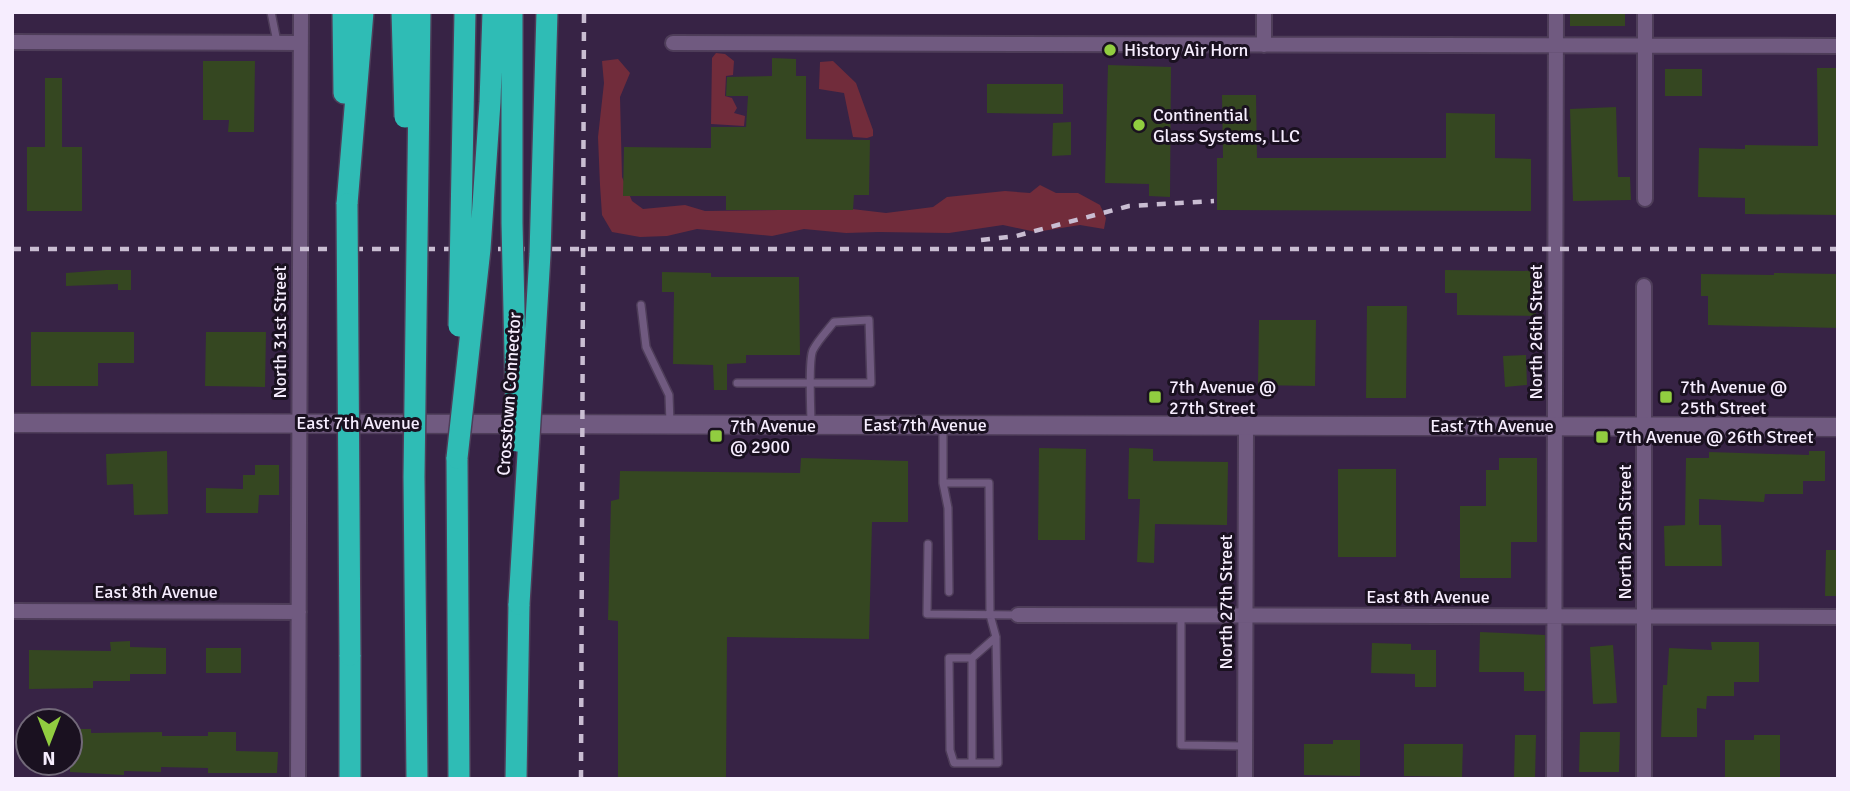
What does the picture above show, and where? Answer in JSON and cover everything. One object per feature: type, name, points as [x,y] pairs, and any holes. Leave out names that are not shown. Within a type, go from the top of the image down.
[{"type":"highway","points":[[343,12],[350,779]]},
{"type":"highway","points":[[346,204],[363,12]]},
{"type":"highway","points":[[402,12],[407,269],[415,399]]},
{"type":"highway","points":[[417,779],[415,399],[420,12]]},
{"type":"highway","points":[[458,779],[457,457],[465,12]]},
{"type":"highway","points":[[457,457],[480,249],[493,12]]},
{"type":"highway","points":[[512,12],[512,223],[519,604]]},
{"type":"highway","name":"Crosstown Connector","points":[[516,779],[519,604],[540,254],[547,12]]},
{"type":"street","name":"North 31st Street","points":[[299,779],[301,12]]},
{"type":"street","points":[[1264,12],[1264,45]]},
{"type":"street","name":"North 26th Street","points":[[1554,779],[1556,12]]},
{"type":"street","points":[[1645,12],[1645,199]]},
{"type":"street","points":[[12,42],[300,43]]},
{"type":"street","points":[[673,43],[1838,46]]},
{"type":"street","name":"North 25th Street","points":[[1644,286],[1644,779]]},
{"type":"street","name":"East 7th Avenue","points":[[12,423],[1838,427]]},
{"type":"street","name":"North 27th Street","points":[[1245,779],[1246,425]]},
{"type":"street","name":"East 8th Avenue","points":[[12,611],[299,612]]},
{"type":"street","name":"East 8th Avenue","points":[[1018,615],[1838,617]]},
{"type":"lane","points":[[271,12],[277,43]]},
{"type":"lane","points":[[641,305],[646,347],[669,395],[670,424]]},
{"type":"lane","points":[[737,383],[811,383],[871,383],[869,320],[834,322],[812,352],[811,383],[811,424]]},
{"type":"lane","points":[[943,425],[949,592]]},
{"type":"lane","points":[[943,483],[989,483],[990,615],[996,637],[998,762],[954,763],[950,750],[949,658],[972,658],[996,637]]},
{"type":"lane","points":[[928,544],[927,614],[1018,615]]},
{"type":"lane","points":[[1181,615],[1181,745],[1245,746]]},
{"type":"lane","points":[[972,658],[972,763]]},
{"type":"shaded area","points":[[716,53],[725,54],[734,61],[733,75],[726,76],[725,96],[732,98],[737,108],[734,113],[745,116],[744,126],[711,124],[712,58]]},
{"type":"shaded area","points":[[618,59],[630,73],[620,97],[622,177],[632,201],[643,209],[685,205],[705,211],[852,209],[886,213],[933,207],[947,197],[1005,191],[1030,193],[1040,185],[1056,193],[1078,193],[1100,205],[1106,218],[1104,229],[1080,225],[1036,232],[1003,225],[949,233],[846,233],[804,229],[772,236],[697,229],[667,236],[640,237],[612,232],[602,215],[598,137],[604,83],[602,61]]},
{"type":"shaded area","points":[[833,61],[856,83],[873,136],[853,137],[844,93],[819,89],[820,62]]},
{"type":"building","points":[[1570,12],[1625,12],[1625,26],[1570,26]]},
{"type":"building","points":[[772,58],[796,59],[796,76],[806,76],[806,139],[870,140],[869,195],[854,195],[853,210],[726,210],[726,196],[623,196],[624,147],[711,148],[711,127],[746,127],[748,96],[726,96],[727,77],[772,76]]},
{"type":"building","points":[[203,61],[255,61],[254,132],[228,132],[229,120],[203,120]]},
{"type":"building","name":"Continential Glass Systems, LLC","points":[[1108,65],[1171,67],[1170,197],[1149,196],[1149,184],[1105,183]]},
{"type":"building","points":[[1817,68],[1838,68],[1838,215],[1745,214],[1745,198],[1698,197],[1699,148],[1745,149],[1745,145],[1818,146]]},
{"type":"building","points":[[1665,69],[1702,69],[1702,96],[1665,96]]},
{"type":"building","points":[[45,78],[62,78],[62,147],[82,147],[82,211],[27,211],[27,147],[45,147]]},
{"type":"building","points":[[987,84],[1063,84],[1063,114],[987,113]]},
{"type":"building","points":[[1222,95],[1256,95],[1257,158],[1446,158],[1446,113],[1495,114],[1495,158],[1531,159],[1531,211],[1217,210],[1217,158],[1223,158]]},
{"type":"building","points":[[1616,107],[1618,177],[1630,177],[1631,200],[1573,201],[1570,109]]},
{"type":"building","points":[[1071,122],[1071,155],[1052,156],[1053,123]]},
{"type":"building","points":[[131,270],[131,290],[118,290],[118,284],[66,286],[66,273]]},
{"type":"building","points":[[1445,270],[1536,271],[1536,316],[1457,315],[1457,293],[1445,293]]},
{"type":"building","points":[[662,272],[711,273],[711,277],[799,277],[800,355],[746,355],[746,363],[727,364],[727,390],[714,390],[713,365],[673,364],[674,292],[662,292]]},
{"type":"building","points":[[1701,274],[1838,274],[1838,328],[1708,325],[1708,296],[1701,296]]},
{"type":"building","points":[[1367,306],[1407,306],[1406,398],[1366,398]]},
{"type":"building","points":[[1259,320],[1316,320],[1315,386],[1258,385]]},
{"type":"building","points":[[31,332],[134,332],[134,363],[98,363],[98,386],[31,386]]},
{"type":"building","points":[[206,332],[266,332],[265,387],[205,386]]},
{"type":"building","points":[[1526,355],[1527,385],[1505,387],[1503,356]]},
{"type":"building","points":[[1039,448],[1086,449],[1085,540],[1038,540]]},
{"type":"building","points":[[1129,448],[1153,449],[1153,461],[1228,462],[1227,525],[1155,524],[1154,563],[1137,562],[1140,499],[1128,499]]},
{"type":"building","points":[[167,451],[168,514],[134,515],[133,484],[107,485],[106,454]]},
{"type":"building","points":[[1809,451],[1825,451],[1825,481],[1803,481],[1803,494],[1765,494],[1764,502],[1699,499],[1699,525],[1721,525],[1722,566],[1665,566],[1664,526],[1685,525],[1686,458],[1709,458],[1709,452],[1809,455]]},
{"type":"building","points":[[801,458],[908,461],[908,522],[872,522],[869,639],[727,637],[726,779],[618,779],[618,621],[608,620],[611,501],[619,499],[620,471],[800,473]]},
{"type":"building","points":[[1499,458],[1537,458],[1537,542],[1511,542],[1511,578],[1460,578],[1460,506],[1486,506],[1486,470],[1499,470]]},
{"type":"building","points":[[255,465],[279,465],[279,495],[259,495],[258,513],[206,513],[206,488],[243,489],[243,475],[255,475]]},
{"type":"building","points":[[1338,469],[1396,469],[1396,557],[1338,557]]},
{"type":"building","points":[[1826,550],[1838,550],[1838,596],[1825,596]]},
{"type":"building","points":[[1480,632],[1545,635],[1545,691],[1524,691],[1524,672],[1479,672]]},
{"type":"building","points":[[130,641],[130,647],[166,648],[166,674],[130,674],[130,681],[93,681],[93,688],[29,689],[29,650],[111,651],[110,642]]},
{"type":"building","points":[[1711,642],[1759,642],[1759,682],[1734,682],[1734,696],[1707,696],[1706,709],[1697,708],[1697,737],[1661,737],[1663,685],[1667,685],[1669,648],[1712,650]]},
{"type":"building","points":[[1372,643],[1411,644],[1411,650],[1436,650],[1436,687],[1415,687],[1415,674],[1371,673]]},
{"type":"building","points":[[1613,645],[1617,703],[1593,704],[1590,647]]},
{"type":"building","points":[[206,648],[241,648],[241,673],[206,673]]},
{"type":"building","points":[[84,729],[91,729],[91,733],[162,732],[162,736],[208,736],[208,732],[236,732],[236,751],[278,752],[277,773],[208,773],[208,768],[161,767],[161,772],[124,771],[124,775],[84,773]]},
{"type":"building","points":[[1580,732],[1620,732],[1619,772],[1579,772]]},
{"type":"building","points":[[1515,735],[1536,735],[1535,779],[1514,778]]},
{"type":"building","points":[[1754,735],[1780,735],[1780,778],[1725,779],[1725,740],[1754,740]]},
{"type":"building","points":[[1333,740],[1360,740],[1360,776],[1304,775],[1304,744],[1333,744]]},
{"type":"building","points":[[1404,744],[1463,744],[1462,777],[1404,776]]},
{"type":"railway","points":[[581,779],[584,12]]},
{"type":"railway","points":[[981,240],[1016,236],[1129,206],[1214,201]]},
{"type":"railway","points":[[12,249],[1838,249]]},
{"type":"place","name":"History Air Horn","points":[[1110,50]]},
{"type":"place","name":"Continential Glass Systems, LLC","points":[[1139,125]]},
{"type":"place","name":"7th Avenue @ 27th Street","points":[[1155,397]]},
{"type":"place","name":"7th Avenue @ 25th Street","points":[[1666,397]]},
{"type":"place","name":"7th Avenue @ 2900","points":[[716,436]]},
{"type":"place","name":"7th Avenue @ 26th Street","points":[[1602,437]]}]
